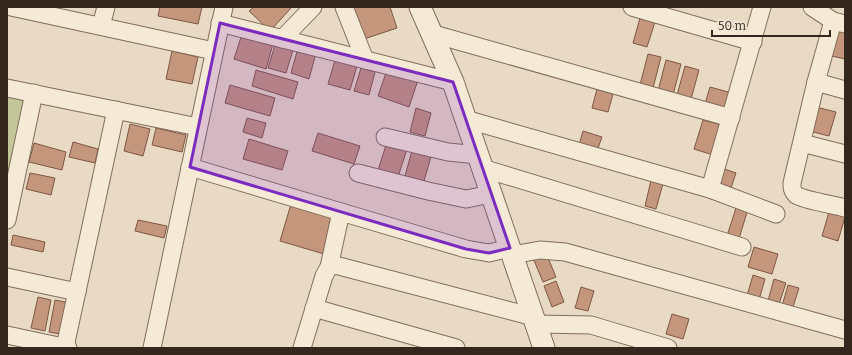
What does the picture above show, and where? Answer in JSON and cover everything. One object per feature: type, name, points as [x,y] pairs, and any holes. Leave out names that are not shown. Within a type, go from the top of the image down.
[{"type":"street","points":[[11,7],[214,51]]},
{"type":"street","points":[[101,26],[106,7]]},
{"type":"street","points":[[282,39],[313,7]]},
{"type":"street","points":[[344,7],[365,60]]},
{"type":"street","points":[[420,7],[430,33],[453,82],[544,348]]},
{"type":"street","points":[[632,7],[752,42]]},
{"type":"street","points":[[710,189],[762,7]]},
{"type":"street","points":[[812,7],[839,23],[816,82],[792,183],[792,190],[800,196],[845,208]]},
{"type":"street","points":[[152,348],[222,15],[282,39],[453,82]]},
{"type":"street","points":[[430,33],[731,118]]},
{"type":"street","points":[[816,82],[845,90]]},
{"type":"street","points":[[7,88],[198,127]]},
{"type":"street","points":[[7,220],[9,199],[34,93]]},
{"type":"street","points":[[7,335],[67,348],[77,292],[116,110]]},
{"type":"street","points":[[465,119],[710,189],[776,214]]},
{"type":"street","points":[[385,137],[448,152],[742,248]]},
{"type":"street","points":[[802,143],[845,154]]},
{"type":"street","points":[[190,167],[466,249],[489,253],[540,250],[565,252],[845,330]]},
{"type":"street","points":[[358,173],[466,199],[491,194]]},
{"type":"street","points":[[302,348],[324,276],[329,267],[342,212]]},
{"type":"street","points":[[329,267],[341,266],[535,320],[591,325],[668,348]]},
{"type":"street","points":[[7,277],[77,292]]},
{"type":"street","points":[[314,308],[456,348]]},
{"type":"highlighted area","points":[[220,23],[453,82],[510,248],[489,253],[466,249],[190,167]]},
{"type":"green space","points":[[7,97],[25,101],[9,177],[7,176]]},
{"type":"building","points":[[160,7],[202,7],[198,24],[158,16]]},
{"type":"building","points":[[254,7],[292,7],[270,31],[249,11]]},
{"type":"building","points":[[351,7],[390,7],[397,28],[361,40]]},
{"type":"building","points":[[640,18],[655,22],[647,47],[633,43]]},
{"type":"building","points":[[838,31],[845,33],[845,59],[832,56]]},
{"type":"building","points":[[242,34],[273,44],[266,69],[234,59]]},
{"type":"building","points":[[275,45],[293,50],[286,73],[268,68]]},
{"type":"building","points":[[298,48],[316,53],[309,79],[291,73]]},
{"type":"building","points":[[172,51],[198,57],[192,84],[166,79]]},
{"type":"building","points":[[648,54],[661,57],[653,88],[640,85]]},
{"type":"building","points":[[335,60],[357,66],[350,90],[328,84]]},
{"type":"building","points":[[666,60],[681,64],[673,95],[658,91]]},
{"type":"building","points":[[685,66],[699,70],[691,99],[677,95]]},
{"type":"building","points":[[361,68],[375,72],[369,95],[354,91]]},
{"type":"building","points":[[256,70],[298,82],[293,99],[252,86]]},
{"type":"building","points":[[387,70],[418,80],[409,107],[378,96]]},
{"type":"building","points":[[230,85],[275,98],[270,116],[225,103]]},
{"type":"building","points":[[710,87],[732,93],[726,110],[705,104]]},
{"type":"building","points":[[597,89],[613,94],[608,112],[592,108]]},
{"type":"building","points":[[816,107],[836,112],[829,136],[809,131]]},
{"type":"building","points":[[416,108],[431,113],[425,136],[410,132]]},
{"type":"building","points":[[247,118],[266,123],[262,138],[243,132]]},
{"type":"building","points":[[703,120],[722,125],[713,155],[694,149]]},
{"type":"building","points":[[130,124],[150,129],[143,156],[124,151]]},
{"type":"building","points":[[156,128],[186,135],[182,152],[152,145]]},
{"type":"building","points":[[583,131],[602,137],[597,151],[579,145]]},
{"type":"building","points":[[318,133],[360,146],[354,164],[312,151]]},
{"type":"building","points":[[249,139],[288,151],[282,170],[243,159]]},
{"type":"building","points":[[73,142],[98,149],[95,163],[69,157]]},
{"type":"building","points":[[387,142],[407,149],[398,177],[378,170]]},
{"type":"building","points":[[34,143],[66,152],[62,170],[29,162]]},
{"type":"building","points":[[413,147],[432,153],[424,181],[405,176]]},
{"type":"building","points":[[719,167],[736,173],[730,191],[713,185]]},
{"type":"building","points":[[30,173],[55,178],[51,195],[26,189]]},
{"type":"building","points":[[652,176],[664,180],[656,209],[645,206]]},
{"type":"building","points":[[291,204],[335,217],[324,254],[280,241]]},
{"type":"building","points":[[737,205],[748,209],[738,242],[726,239]]},
{"type":"building","points":[[829,212],[845,217],[838,241],[822,236]]},
{"type":"building","points":[[138,220],[167,226],[164,238],[135,231]]},
{"type":"building","points":[[13,235],[45,242],[43,252],[11,245]]},
{"type":"building","points":[[754,247],[778,254],[772,274],[748,267]]},
{"type":"building","points":[[546,253],[556,277],[543,282],[533,258]]},
{"type":"building","points":[[753,275],[765,279],[759,300],[747,296]]},
{"type":"building","points":[[774,279],[786,283],[779,304],[768,301]]},
{"type":"building","points":[[556,281],[564,302],[552,307],[544,286]]},
{"type":"building","points":[[788,285],[799,288],[792,310],[782,306]]},
{"type":"building","points":[[581,287],[594,291],[588,311],[575,308]]},
{"type":"building","points":[[38,297],[51,300],[45,331],[31,328]]},
{"type":"building","points":[[55,300],[71,303],[65,335],[49,332]]},
{"type":"building","points":[[672,314],[689,319],[683,339],[666,334]]}]
